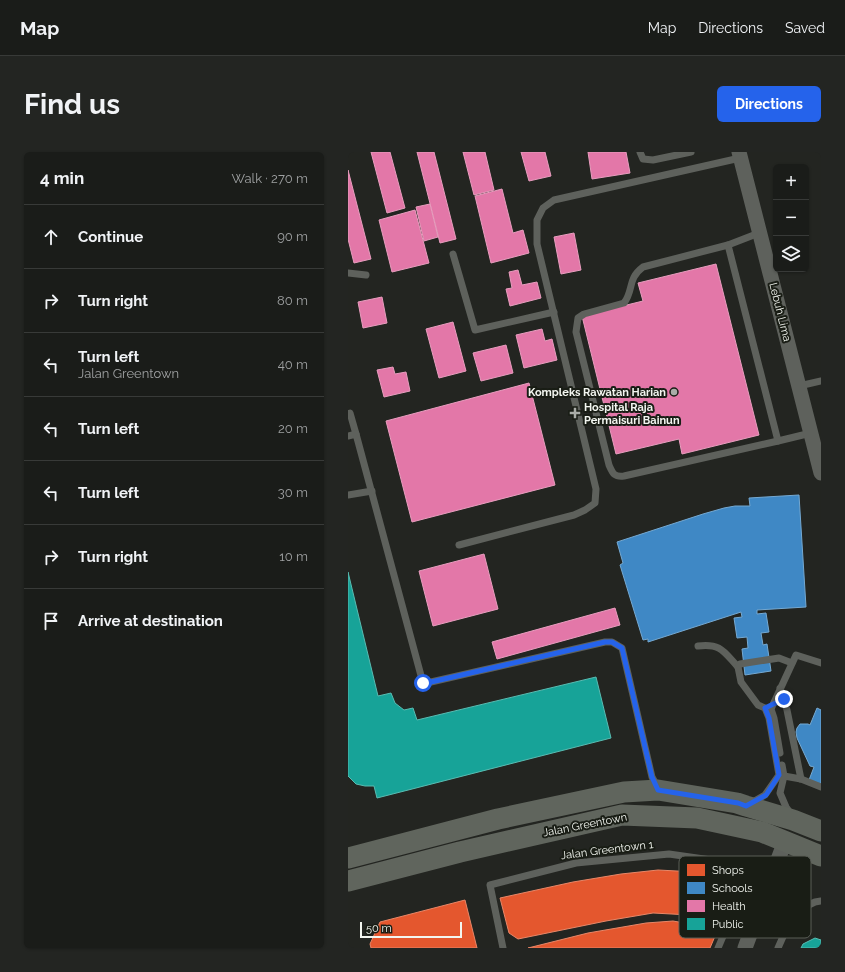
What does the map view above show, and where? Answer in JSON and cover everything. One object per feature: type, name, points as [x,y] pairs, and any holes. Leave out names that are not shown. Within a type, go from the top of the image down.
[{"type":"main road","points":[[348,858],[498,819],[624,792],[658,790],[738,803],[809,826]]},
{"type":"main road","name":"Jalan Greentown","points":[[356,879],[460,852],[622,815],[698,818],[762,832],[821,856]]},
{"type":"main road","points":[[348,892],[356,879]]},
{"type":"street","name":"Lebuh Lima","points":[[739,155],[821,473]]},
{"type":"street","points":[[776,815],[785,841]]},
{"type":"street","points":[[779,856],[785,841],[809,826]]},
{"type":"street","points":[[745,948],[749,938]]},
{"type":"lane","points":[[640,152],[643,159],[653,160],[691,152]]},
{"type":"lane","points":[[459,545],[574,515],[595,503],[596,489],[537,244],[537,220],[543,208],[554,200],[739,155]]},
{"type":"lane","points":[[759,233],[728,245],[643,268],[637,272],[633,278],[628,299],[624,303],[584,314],[578,318],[576,332],[609,465],[612,473],[617,476],[624,476],[811,433]]},
{"type":"lane","points":[[728,245],[778,441]]},
{"type":"lane","points":[[453,254],[475,330],[554,312]]},
{"type":"lane","points":[[348,273],[366,275]]},
{"type":"lane","points":[[799,386],[821,381]]},
{"type":"lane","points":[[350,413],[423,683],[605,642],[612,642],[622,648],[652,777],[658,790]]},
{"type":"lane","points":[[348,436],[356,434]]},
{"type":"lane","points":[[348,495],[372,490]]},
{"type":"lane","points":[[698,646],[711,645],[723,650],[738,667],[741,682],[758,704],[765,708],[769,718],[779,775],[766,795],[746,806]]},
{"type":"lane","points":[[809,826],[786,807],[780,793],[784,776],[774,718],[771,709],[796,654],[821,663]]},
{"type":"lane","points":[[738,667],[740,664],[780,658],[792,663]]},
{"type":"lane","points":[[780,688],[787,710],[801,778]]},
{"type":"lane","points":[[765,708],[784,699]]},
{"type":"lane","points":[[784,776],[801,778],[821,787]]},
{"type":"lane","name":"Jalan Greentown 1","points":[[503,948],[490,885],[576,863],[668,854],[684,856]]},
{"type":"lane","points":[[811,904],[821,901]]},
{"type":"lane","points":[[718,948],[722,938]]},
{"type":"lane","points":[[778,948],[782,938]]},
{"type":"building: Shops","points":[[658,870],[679,871],[679,914],[653,913],[518,939],[509,933],[500,898],[573,882],[621,874]]},
{"type":"building: Shops","points":[[465,900],[477,948],[371,948],[370,944],[380,922]]},
{"type":"building: Shops","points":[[673,921],[679,922],[679,938],[714,938],[710,948],[528,948],[588,933],[646,923]]},
{"type":"building: Schools","points":[[799,495],[806,607],[757,610],[757,614],[766,613],[769,632],[761,633],[763,645],[767,644],[771,671],[745,675],[742,649],[748,648],[747,637],[737,638],[734,618],[742,617],[741,612],[648,642],[648,639],[643,640],[620,565],[623,563],[617,542],[724,508],[750,506],[749,498]]},
{"type":"building: Schools","points":[[817,708],[821,710],[821,785],[809,780],[814,767],[810,766],[797,738],[796,732],[800,724],[810,725]]},
{"type":"building: Health","points":[[371,152],[390,152],[405,208],[387,213]]},
{"type":"building: Health","points":[[417,152],[434,152],[456,239],[440,243]]},
{"type":"building: Health","points":[[463,152],[485,152],[494,190],[474,195]]},
{"type":"building: Health","points":[[521,152],[545,152],[551,176],[529,181]]},
{"type":"building: Health","points":[[588,152],[626,152],[630,173],[592,179]]},
{"type":"building: Health","points":[[348,170],[371,259],[354,263],[348,239]]},
{"type":"building: Health","points":[[502,189],[513,233],[523,230],[529,253],[491,263],[475,196]]},
{"type":"building: Health","points":[[430,204],[438,237],[424,241],[416,207]]},
{"type":"building: Health","points":[[415,210],[429,263],[392,272],[379,220]]},
{"type":"building: Health","points":[[574,233],[581,270],[561,274],[554,237]]},
{"type":"building: Health","name":"Kompleks Rawatan Harian","points":[[716,264],[759,435],[682,454],[679,439],[616,454],[582,316],[643,301],[638,283]]},
{"type":"building: Health","points":[[518,270],[522,285],[537,282],[541,298],[510,306],[506,289],[512,288],[509,272]]},
{"type":"building: Health","points":[[382,297],[387,323],[363,328],[358,302]]},
{"type":"building: Health","points":[[453,322],[466,371],[439,378],[426,329]]},
{"type":"building: Health","points":[[542,329],[545,341],[552,339],[557,360],[524,368],[516,335]]},
{"type":"building: Health","points":[[506,345],[513,373],[481,381],[473,353]]},
{"type":"building: Health","points":[[393,367],[395,374],[406,372],[410,391],[384,397],[377,370]]},
{"type":"building: Health","points":[[529,383],[555,485],[412,522],[386,421]]},
{"type":"building: Health","points":[[484,554],[498,609],[433,626],[419,571]]},
{"type":"building: Health","points":[[615,608],[620,625],[497,659],[492,642]]},
{"type":"building: Public","points":[[348,572],[378,696],[391,693],[395,703],[404,710],[413,708],[417,720],[596,677],[611,738],[377,798],[374,786],[356,784],[348,776]]},
{"type":"building: Public","points":[[815,938],[821,940],[821,948],[801,948],[803,944]]},
{"type":"place","name":"Kompleks Rawatan Harian","points":[[674,392]]},
{"type":"place","name":"Hospital Raja Permaisuri Bainun","points":[[575,413]]},
{"type":"route","points":[[423,683],[605,642],[612,642],[622,648],[652,777],[658,790],[738,803],[746,806],[766,795],[779,775],[769,718],[765,708],[784,699]]}]
